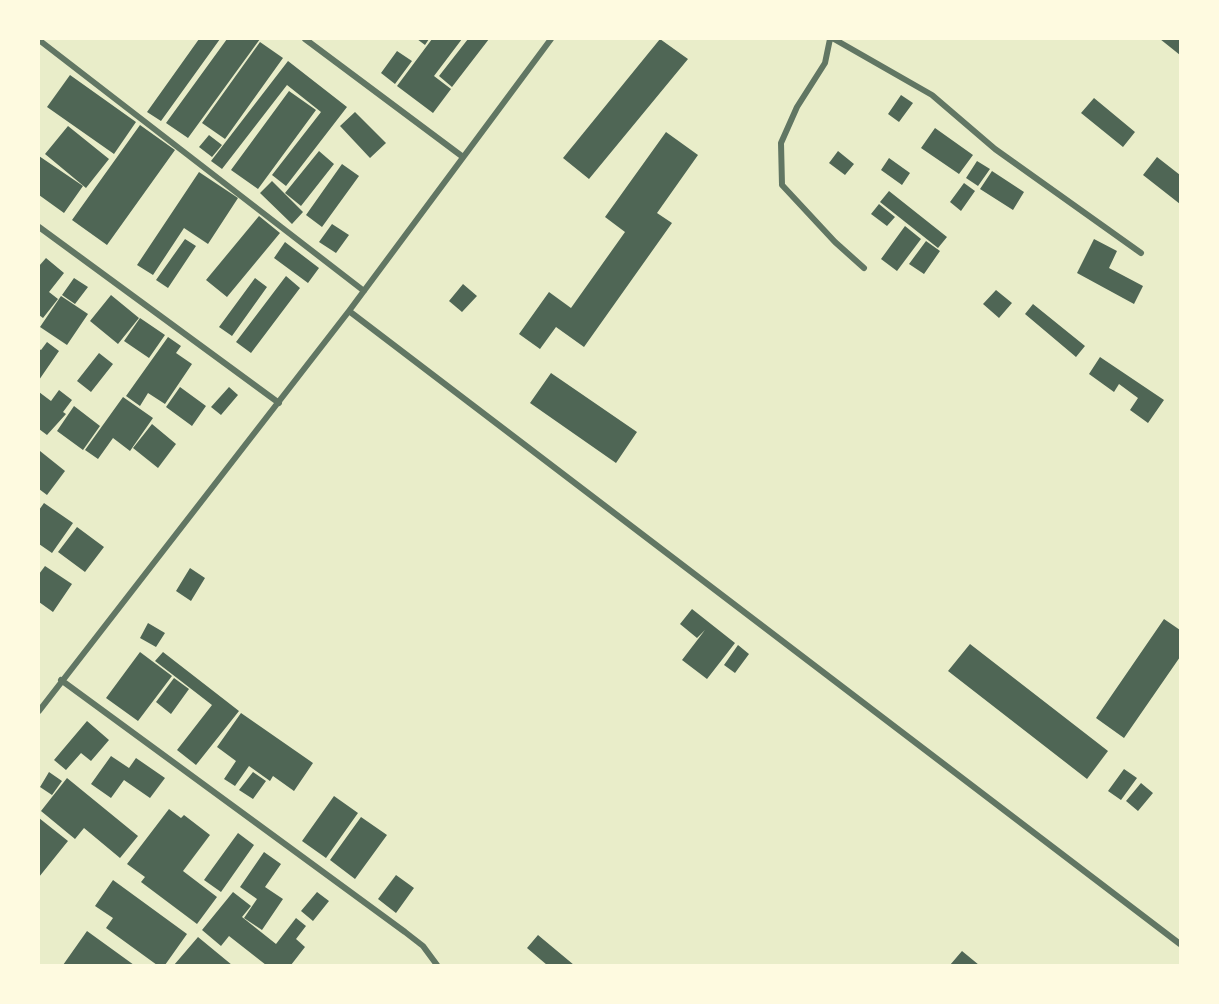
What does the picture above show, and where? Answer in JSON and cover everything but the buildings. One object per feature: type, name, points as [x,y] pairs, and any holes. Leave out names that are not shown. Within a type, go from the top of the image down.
[{"type":"street","points":[[305,39],[463,157]]},
{"type":"street","points":[[39,711],[349,311],[550,39]]},
{"type":"street","points":[[864,268],[835,242],[783,185],[781,143],[797,106],[825,63],[832,39],[932,95],[995,149],[1141,253]]},
{"type":"street","points":[[39,40],[364,291]]},
{"type":"street","points":[[39,227],[279,403]]},
{"type":"street","points":[[349,311],[1180,944]]},
{"type":"street","points":[[61,680],[405,932],[423,946],[437,965]]}]
